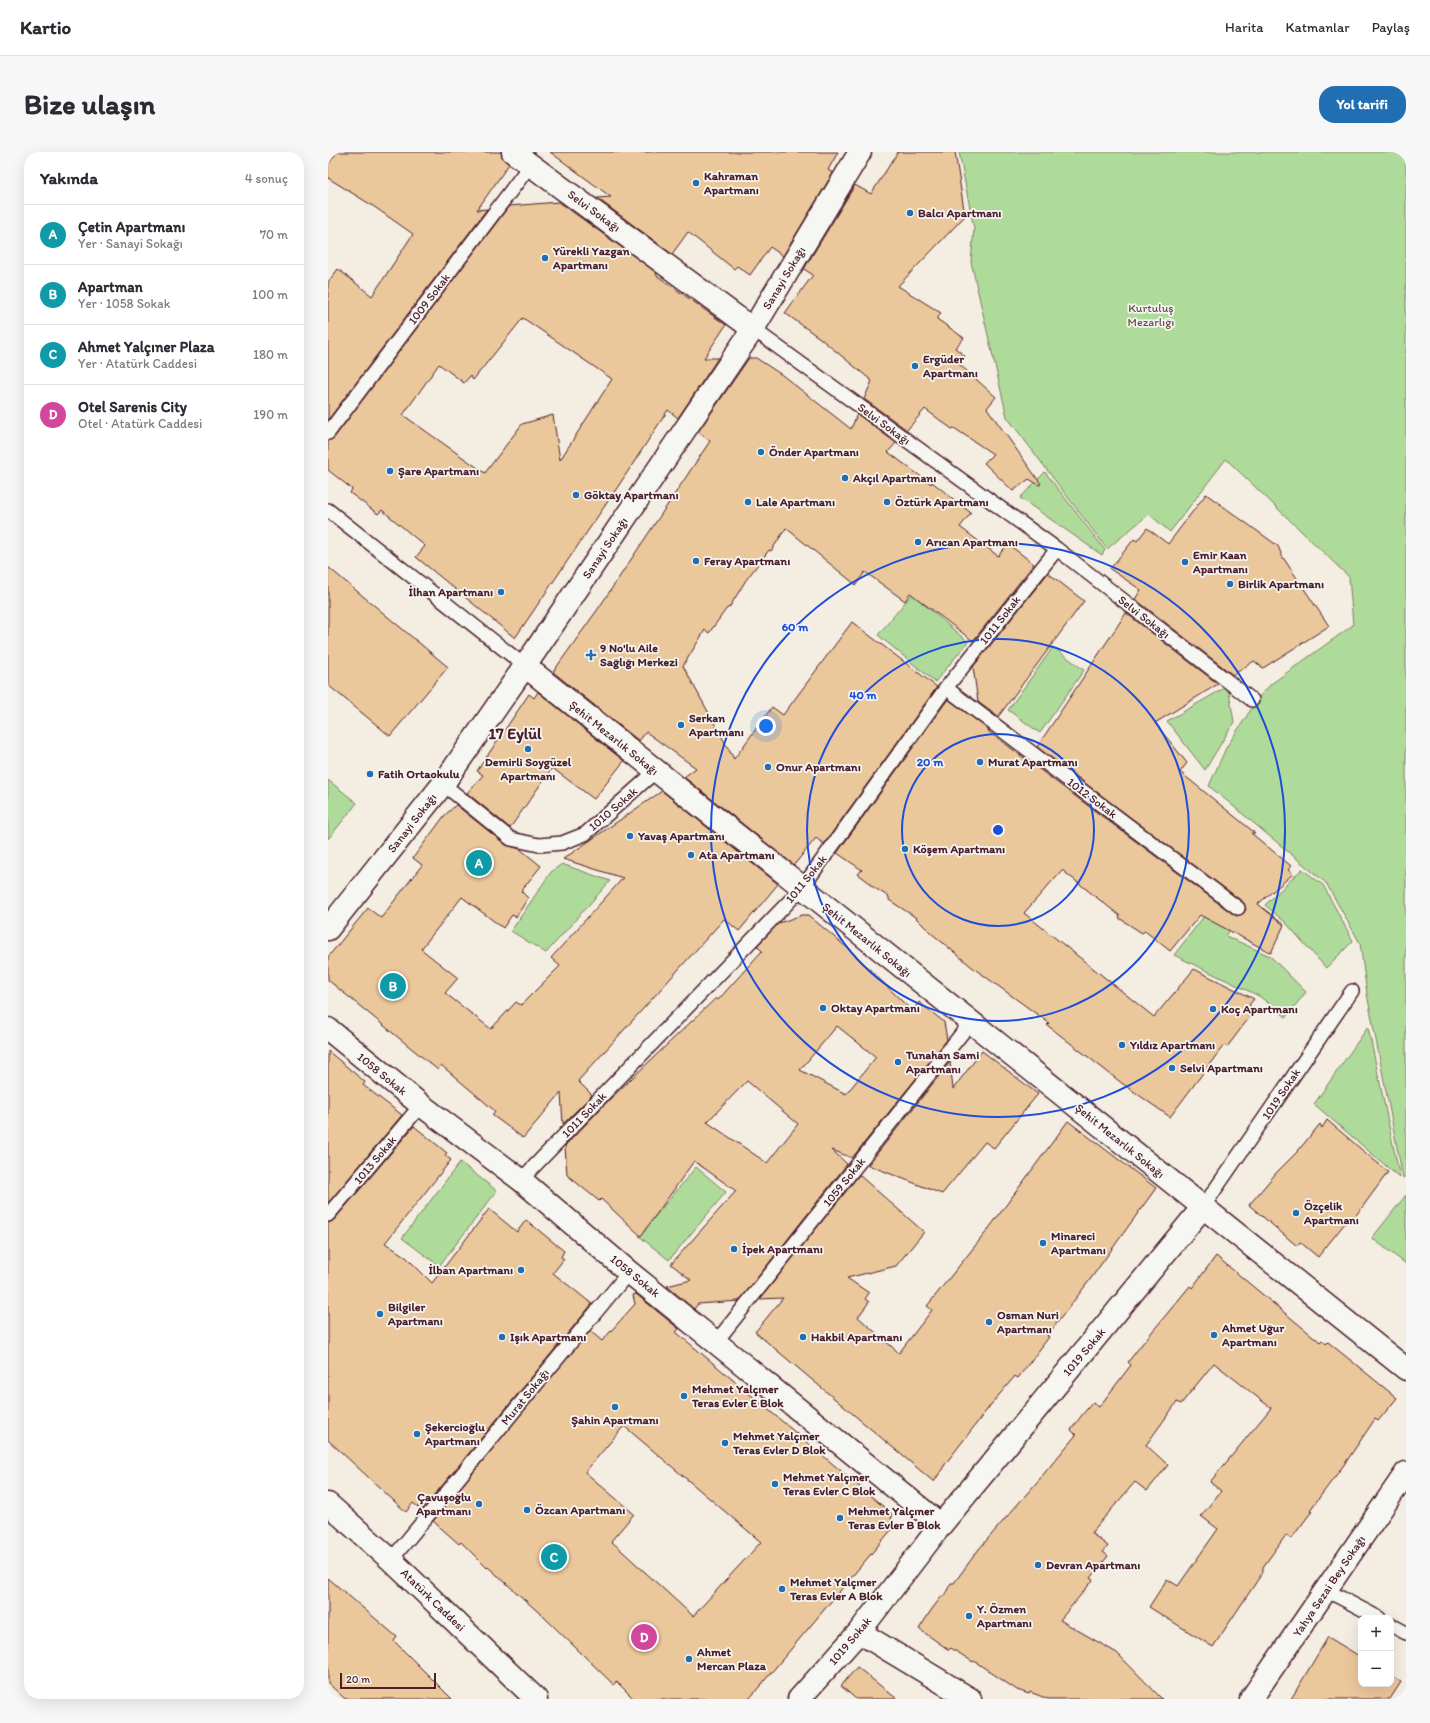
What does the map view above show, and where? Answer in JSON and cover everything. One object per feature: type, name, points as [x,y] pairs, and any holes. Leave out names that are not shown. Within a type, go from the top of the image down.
[{"type":"street","name":"Selvi Sokağı","points":[[513,152],[753,329]]},
{"type":"street","name":"Sanayi Sokağı","points":[[328,929],[443,784],[525,666],[753,329],[860,152]]},
{"type":"street","name":"Şehit Mezarlık Sokağı","points":[[525,666],[656,772],[1406,1368]]},
{"type":"street","name":"1058 Sokak","points":[[328,1030],[421,1105],[520,1180],[629,1272],[941,1525]]},
{"type":"street","name":"1019 Sokak","points":[[799,1699],[859,1632],[941,1525],[1203,1207]]},
{"type":"street","name":"Yahya Sezai Bey Sokağı","points":[[1251,1699],[1406,1473]]},
{"type":"street","name":"Atatürk Caddesi","points":[[328,1504],[391,1560],[536,1699]]},
{"type":"street","points":[[859,1632],[970,1699]]},
{"type":"lane","name":"1009 Sokak","points":[[328,433],[531,164]]},
{"type":"lane","name":"Selvi Sokağı","points":[[753,329],[1057,549],[1252,700]]},
{"type":"lane","name":"Şehit Mezarlık Sokağı","points":[[328,510],[525,666]]},
{"type":"lane","name":"1011 Sokak","points":[[520,1180],[802,888],[946,688],[1057,549]]},
{"type":"lane","name":"1012 Sokak","points":[[946,688],[1238,908]]},
{"type":"lane","name":"1010 Sokak","points":[[443,784],[511,839],[539,845],[562,843],[585,834],[656,772]]},
{"type":"lane","name":"1019 Sokak","points":[[1203,1207],[1352,991]]},
{"type":"lane","name":"1059 Sokak","points":[[716,1342],[971,1022]]},
{"type":"lane","name":"1013 Sokak","points":[[328,1215],[421,1105]]},
{"type":"lane","name":"Murat Sokağı","points":[[391,1560],[629,1272]]},
{"type":"lane","points":[[1326,1590],[1373,1615]]},
{"type":"lane","points":[[1394,1626],[1406,1633]]},
{"type":"green space","name":"Kurtuluş Mezarlığı","points":[[959,152],[1406,152],[1406,1176],[1403,1178],[1367,994],[1360,943],[1326,883],[1209,786],[1226,748],[1259,697],[1271,684],[1353,625],[1349,577],[1226,459],[1170,532],[1149,514],[1107,549],[1007,417],[971,262],[974,229]]},
{"type":"green space","points":[[1045,472],[1105,550],[1102,555],[1020,498]]},
{"type":"green space","points":[[912,594],[968,642],[935,682],[878,635]]},
{"type":"green space","points":[[1053,647],[1084,670],[1040,733],[1008,710]]},
{"type":"green space","points":[[1228,686],[1234,722],[1205,770],[1167,721]]},
{"type":"green space","points":[[328,780],[357,803],[328,839]]},
{"type":"green space","points":[[562,864],[610,881],[546,953],[511,931],[551,872]]},
{"type":"green space","points":[[1302,869],[1323,885],[1353,941],[1326,968],[1286,923],[1265,905]]},
{"type":"green space","points":[[1212,906],[1237,918],[1226,936],[1270,956],[1306,992],[1286,1017],[1259,996],[1174,955]]},
{"type":"green space","points":[[1368,1027],[1400,1178],[1314,1104]]},
{"type":"green space","points":[[460,1162],[497,1191],[439,1266],[402,1238]]},
{"type":"green space","points":[[696,1167],[726,1192],[669,1260],[639,1236]]},
{"type":"green space","points":[[1406,1195],[1406,1264],[1372,1238]]},
{"type":"building","points":[[337,152],[501,152],[502,157],[509,164],[477,210],[487,209],[328,420],[328,282],[338,269],[372,296],[413,234],[373,206],[328,178],[328,165]]},
{"type":"building","points":[[550,152],[838,152],[828,170],[833,173],[783,256],[770,247],[750,275],[737,266],[734,269],[688,232],[672,254],[597,198],[611,197]]},
{"type":"building","points":[[898,152],[955,152],[965,216],[898,286],[941,313],[937,319],[964,338],[955,348],[965,356],[959,364],[996,397],[987,408],[1041,484],[1039,485],[1029,479],[1013,491],[984,463],[993,454],[954,428],[952,429],[925,409],[907,430],[864,399],[872,381],[821,339],[785,313],[813,275],[804,269],[855,185],[871,194]]},
{"type":"building","points":[[559,202],[657,273],[656,275],[726,325],[704,358],[718,358],[678,418],[668,410],[515,638],[416,557],[425,546],[382,510],[378,514],[350,493],[352,489],[328,470],[328,441],[334,438],[509,206]],"holes":[[[523,318],[612,379],[560,460],[553,415],[522,424],[485,473],[403,415],[439,364],[464,383],[470,376],[473,380]]]},
{"type":"building","points":[[749,358],[756,358],[782,375],[851,429],[857,414],[896,443],[888,452],[931,484],[932,482],[971,513],[960,527],[998,556],[1008,544],[1034,564],[973,641],[910,593],[905,601],[865,572],[856,585],[786,528],[771,551],[769,550],[746,580],[729,608],[727,608],[709,633],[705,630],[683,666],[734,759],[772,707],[783,715],[852,622],[937,687],[824,844],[816,838],[794,865],[684,777],[696,768],[646,732],[639,741],[553,672],[598,609],[710,441],[698,432]]},
{"type":"building","points":[[1206,494],[1278,546],[1282,556],[1329,626],[1263,668],[1254,661],[1233,675],[1135,599],[1141,590],[1110,569],[1134,539],[1137,541],[1147,528],[1168,544]]},
{"type":"building","name":"Fatih Ortaokulu","points":[[328,567],[448,667],[390,736],[328,685]]},
{"type":"building","points":[[1048,573],[1084,601],[998,717],[978,702],[973,667]]},
{"type":"building","points":[[1126,613],[1218,684],[1155,723],[1187,763],[1180,772],[1255,833],[1251,833],[1291,866],[1288,870],[1293,874],[1258,904],[1284,925],[1271,953],[1200,915],[1170,951],[1145,931],[1142,933],[1119,918],[1120,916],[1062,870],[1024,913],[1154,1017],[1194,969],[1254,999],[1249,1005],[1255,1010],[1227,1047],[1224,1045],[1170,1117],[1123,1084],[1047,1025],[1049,1023],[972,967],[931,933],[915,917],[889,900],[889,897],[870,885],[870,883],[858,874],[862,870],[837,853],[948,699],[989,730],[988,731],[1233,914],[1237,916],[1244,913],[1246,909],[1243,902],[1037,747]]},
{"type":"building","points":[[538,692],[624,761],[594,799],[552,768],[510,828],[467,793],[483,775],[477,771],[529,694],[534,698]]},
{"type":"building","points":[[662,791],[778,884],[739,931],[724,919],[578,1081],[592,1095],[563,1124],[561,1093],[523,1138],[492,1115],[495,1111],[441,1065],[438,1070],[328,980],[328,957],[368,908],[381,918],[422,865],[413,858],[445,815],[456,805],[506,845],[520,849],[541,866],[521,891],[528,898],[516,917],[512,915],[503,928],[462,897],[421,949],[458,978],[445,993],[491,1029],[516,1002],[521,1005],[560,966],[551,958],[623,878],[563,859]]},
{"type":"building","points":[[802,915],[808,915],[851,951],[912,1011],[919,1002],[944,1022],[947,1040],[852,1158],[832,1150],[847,1164],[739,1301],[698,1304],[694,1309],[667,1286],[691,1280],[671,1264],[736,1191],[694,1161],[641,1236],[601,1199],[599,1201],[567,1175],[565,1146],[609,1100],[716,998],[718,1000],[762,951],[757,946],[779,923]],"holes":[[[837,1026],[876,1057],[846,1094],[800,1070]],[[747,1081],[798,1124],[767,1163],[707,1122]]]},
{"type":"building","points":[[328,1051],[365,1082],[363,1085],[402,1115],[328,1203]]},
{"type":"building","points":[[982,1051],[1038,1094],[994,1148],[985,1142],[942,1194],[868,1165],[950,1062],[953,1089]]},
{"type":"building","points":[[1327,1120],[1388,1172],[1352,1220],[1349,1218],[1318,1257],[1300,1242],[1297,1246],[1249,1205],[1320,1124],[1322,1128]]},
{"type":"building","points":[[1068,1121],[1156,1188],[1089,1281],[1047,1336],[1049,1337],[1018,1378],[1015,1376],[993,1402],[946,1463],[934,1482],[755,1332],[783,1298],[760,1299],[859,1175],[924,1232],[896,1266],[847,1278],[869,1293],[865,1299],[869,1302],[858,1317],[899,1353],[932,1310],[927,1306],[987,1231]]},
{"type":"building","points":[[414,1126],[447,1153],[445,1155],[451,1160],[385,1243],[406,1257],[432,1283],[489,1209],[517,1232],[526,1220],[564,1251],[561,1257],[564,1259],[553,1273],[592,1304],[422,1510],[413,1503],[406,1512],[328,1440],[328,1223],[334,1220]]},
{"type":"building","points":[[1216,1256],[1320,1342],[1322,1340],[1326,1344],[1328,1342],[1397,1398],[1378,1421],[1375,1419],[1291,1539],[1286,1535],[1263,1567],[1263,1572],[1213,1647],[1149,1607],[1167,1579],[1178,1586],[1218,1529],[1201,1516],[1221,1491],[1210,1482],[1271,1408],[1214,1363],[1181,1404],[1177,1402],[1146,1445],[1168,1465],[1147,1491],[1135,1482],[1091,1533],[1108,1546],[1103,1552],[1108,1556],[1090,1578],[1093,1580],[1060,1620],[1117,1653],[1162,1699],[1048,1699],[1030,1692],[1029,1694],[1017,1690],[974,1661],[973,1662],[951,1648],[949,1650],[919,1629],[932,1609],[942,1596],[944,1596],[951,1583],[954,1583],[979,1549],[1076,1435],[1071,1430],[1082,1415],[1093,1402],[1099,1407],[1131,1365],[1128,1362],[1190,1286],[1192,1288]]},
{"type":"building","points":[[636,1294],[679,1329],[676,1332],[891,1513],[892,1529],[749,1699],[634,1699],[616,1681],[614,1685],[545,1618],[488,1567],[487,1568],[461,1542],[459,1544],[433,1521],[590,1331],[602,1341],[635,1304],[633,1295]],"holes":[[[624,1426],[761,1542],[693,1616],[611,1541],[634,1514],[585,1472]]]},
{"type":"building","points":[[328,1578],[397,1637],[394,1641],[452,1699],[345,1699],[328,1683]]},
{"type":"building","points":[[1328,1637],[1358,1655],[1358,1687],[1394,1687],[1394,1677],[1401,1682],[1390,1699],[1291,1699]]},
{"type":"building","points":[[857,1667],[897,1699],[856,1699],[841,1686]]},
{"type":"place","name":"Kahraman Apartmanı","points":[[696,183]]},
{"type":"place","name":"Balcı Apartmanı","points":[[910,213]]},
{"type":"place","name":"Yürekli Yazgan Apartmanı","points":[[545,258]]},
{"type":"place","name":"Ergüder Apartmanı","points":[[915,366]]},
{"type":"place","name":"Önder Apartmanı","points":[[761,452]]},
{"type":"place","name":"Şare Apartmanı","points":[[390,471]]},
{"type":"place","name":"Akçıl Apartmanı","points":[[845,478]]},
{"type":"place","name":"Göktay Apartmanı","points":[[576,495]]},
{"type":"place","name":"Lale Apartmanı","points":[[748,502]]},
{"type":"place","name":"Öztürk Apartmanı","points":[[887,502]]},
{"type":"place","name":"Arıcan Apartmanı","points":[[918,542]]},
{"type":"place","name":"Feray Apartmanı","points":[[696,561]]},
{"type":"place","name":"Emir Kaan Apartmanı","points":[[1185,562]]},
{"type":"place","name":"Birlik Apartmanı","points":[[1230,584]]},
{"type":"place","name":"İlhan Apartmanı","points":[[501,592]]},
{"type":"place","name":"9 No'lu Aile Sağlığı Merkezi","points":[[591,655]]},
{"type":"place","name":"Serkan Apartmanı","points":[[681,725]]},
{"type":"place","name":"Demirli Soygüzel Apartmanı","points":[[528,749]]},
{"type":"place","name":"Murat Apartmanı","points":[[980,762]]},
{"type":"place","name":"Onur Apartmanı","points":[[768,767]]},
{"type":"place","name":"Fatih Ortaokulu","points":[[370,774]]},
{"type":"place","name":"Yavaş Apartmanı","points":[[630,836]]},
{"type":"place","name":"Köşem Apartmanı","points":[[905,849]]},
{"type":"place","name":"Ata Apartmanı","points":[[691,855]]},
{"type":"place","name":"Çetin Apartmanı","points":[[479,863]]},
{"type":"place","name":"Apartman","points":[[393,986]]},
{"type":"place","name":"Oktay Apartmanı","points":[[823,1008]]},
{"type":"place","name":"Koç Apartmanı","points":[[1213,1009]]},
{"type":"place","name":"Yıldız Apartmanı","points":[[1122,1045]]},
{"type":"place","name":"Tunahan Sami Apartmanı","points":[[898,1062]]},
{"type":"place","name":"Selvi Apartmanı","points":[[1172,1068]]},
{"type":"place","name":"Özçelik Apartmanı","points":[[1296,1213]]},
{"type":"place","name":"Minareci Apartmanı","points":[[1043,1243]]},
{"type":"place","name":"İpek Apartmanı","points":[[734,1249]]},
{"type":"place","name":"İlban Apartmanı","points":[[521,1270]]},
{"type":"place","name":"Bilgiler Apartmanı","points":[[380,1314]]},
{"type":"place","name":"Osman Nuri Apartmanı","points":[[989,1322]]},
{"type":"place","name":"Ahmet Uğur Apartmanı","points":[[1214,1335]]},
{"type":"place","name":"Işık Apartmanı","points":[[502,1337]]},
{"type":"place","name":"Hakbil Apartmanı","points":[[803,1337]]},
{"type":"place","name":"Mehmet Yalçıner Teras Evler E Blok","points":[[684,1396]]},
{"type":"place","name":"Şahin Apartmanı","points":[[615,1407]]},
{"type":"place","name":"Şekercioğlu Apartmanı","points":[[417,1434]]},
{"type":"place","name":"Mehmet Yalçıner Teras Evler D Blok","points":[[725,1443]]},
{"type":"place","name":"Mehmet Yalçıner Teras Evler C Blok","points":[[775,1484]]},
{"type":"place","name":"Çavuşoğlu Apartmanı","points":[[479,1504]]},
{"type":"place","name":"Özcan Apartmanı","points":[[527,1510]]},
{"type":"place","name":"Mehmet Yalçıner Teras Evler B Blok","points":[[840,1518]]},
{"type":"place","name":"Ahmet Yalçıner Plaza","points":[[554,1557]]},
{"type":"place","name":"Devran Apartmanı","points":[[1038,1565]]},
{"type":"place","name":"Mehmet Yalçıner Teras Evler A Blok","points":[[782,1589]]},
{"type":"place","name":"Y. Özmen Apartmanı","points":[[969,1616]]},
{"type":"place","name":"Otel Sarenis City","points":[[644,1637]]},
{"type":"place","name":"Ahmet Mercan Plaza","points":[[689,1659]]},
{"type":"district","name":"17 Eylül","points":[[515,733]]}]
